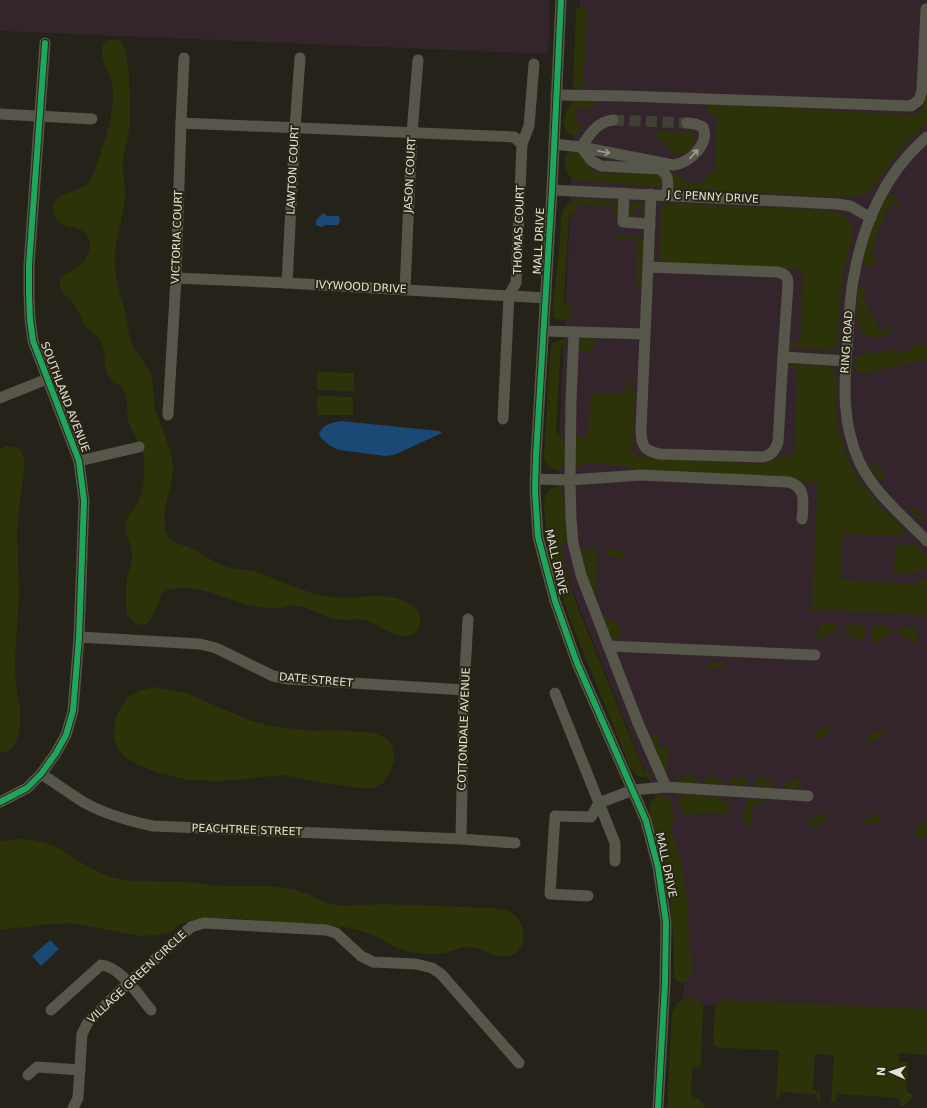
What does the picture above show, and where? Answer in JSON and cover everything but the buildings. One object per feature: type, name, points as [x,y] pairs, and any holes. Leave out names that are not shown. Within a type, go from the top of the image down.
[{"type":"street","name":"MALL DRIVE","points":[[561,0],[552,190],[535,479],[538,537],[555,601],[578,662],[646,821],[658,867],[666,922],[665,983],[658,1108]]},
{"type":"street","points":[[556,95],[912,106],[919,100],[922,90],[926,9]]},
{"type":"street","name":"SOUTHLAND AVENUE","points":[[41,774],[56,753],[66,735],[73,710],[79,637],[84,501],[79,461],[33,341],[30,319],[29,265],[45,44]]},
{"type":"street","name":"VICTORIA COURT","points":[[168,415],[176,278],[184,58]]},
{"type":"street","name":"LAWTON COURT","points":[[287,283],[300,58]]},
{"type":"street","name":"JASON COURT","points":[[405,289],[412,133],[418,60]]},
{"type":"street","name":"THOMAS COURT","points":[[503,419],[509,295],[516,283],[522,144],[529,126],[534,64]]},
{"type":"street","points":[[0,114],[92,119]]},
{"type":"street","points":[[581,147],[592,130],[603,122],[613,120]]},
{"type":"street","points":[[181,123],[514,137],[522,144]]},
{"type":"street","points":[[554,144],[581,147],[667,165],[679,164],[685,162],[695,153],[703,142],[704,137],[703,127],[687,123]]},
{"type":"street","name":"RING ROAD","points":[[927,137],[894,172],[870,218],[854,275],[850,306],[844,390],[846,414],[852,442],[860,462],[882,493],[927,541]]},
{"type":"street","points":[[581,147],[592,161],[602,166],[662,170],[666,173],[667,177],[667,195]]},
{"type":"street","name":"J C PENNY DRIVE","points":[[552,190],[837,204],[850,206],[870,218]]},
{"type":"street","points":[[624,193],[623,222],[650,224]]},
{"type":"street","points":[[648,267],[777,272],[784,274],[787,277],[788,284],[778,442],[773,453],[763,457],[660,454],[647,450],[643,444],[641,438],[645,334],[651,194]]},
{"type":"street","name":"IVYWOOD DRIVE","points":[[176,278],[405,289],[546,298]]},
{"type":"street","points":[[544,331],[645,334]]},
{"type":"street","points":[[574,332],[570,480],[571,518],[576,557],[587,592],[638,723],[666,787]]},
{"type":"street","points":[[783,357],[846,361]]},
{"type":"street","points":[[0,398],[47,379]]},
{"type":"street","points":[[79,461],[139,446]]},
{"type":"street","points":[[535,479],[570,480],[641,475],[788,482],[798,485],[801,490],[803,501],[802,519]]},
{"type":"street","name":"COTTONDALE AVENUE","points":[[461,839],[464,690],[468,619]]},
{"type":"street","name":"DATE STREET","points":[[79,637],[200,644],[216,648],[273,676],[288,679],[464,690]]},
{"type":"street","points":[[608,646],[815,655]]},
{"type":"street","points":[[555,693],[615,843],[615,860]]},
{"type":"street","points":[[0,802],[27,788],[41,774]]},
{"type":"street","name":"PEACHTREE STREET","points":[[41,774],[85,803],[115,817],[153,826],[461,839],[515,843]]},
{"type":"street","points":[[588,896],[550,894],[555,816],[591,817],[599,803],[633,790],[666,787],[808,796]]},
{"type":"street","name":"VILLAGE GREEN CIRCLE","points":[[84,1108],[76,1103],[82,1034],[88,1022],[128,983],[191,927],[204,923],[326,930],[336,933],[361,956],[373,962],[416,964],[432,968],[441,974],[519,1063]]},
{"type":"street","points":[[51,1010],[101,965],[106,965],[115,970],[128,983],[151,1010]]},
{"type":"street","points":[[28,1075],[36,1067],[80,1070]]},
{"type":"shaded area","points":[[0,0],[550,0],[548,54],[0,31]]},
{"type":"shaded area","points":[[580,0],[927,0],[927,1015],[682,1004],[687,960],[667,826],[559,556],[556,505]]},
{"type":"green space","points":[[579,7],[585,8],[587,11],[583,86],[580,89],[575,89],[573,86],[576,10]]},
{"type":"green space","points":[[114,39],[121,42],[127,56],[130,106],[130,123],[123,160],[125,199],[117,238],[115,266],[132,342],[151,375],[155,408],[172,458],[173,471],[165,514],[165,525],[168,536],[174,542],[191,548],[224,566],[260,573],[314,593],[340,598],[383,596],[404,600],[416,608],[420,616],[421,620],[419,627],[414,634],[398,636],[368,621],[354,619],[340,620],[327,617],[300,606],[281,608],[258,607],[208,592],[188,588],[175,588],[164,592],[153,616],[145,625],[139,625],[127,616],[127,577],[132,555],[125,526],[129,515],[139,500],[143,488],[143,455],[128,420],[126,394],[106,371],[102,343],[86,326],[75,306],[60,287],[60,278],[76,269],[87,257],[90,242],[85,233],[60,223],[53,211],[55,201],[59,197],[84,185],[90,180],[94,172],[110,122],[113,101],[112,85],[102,54],[102,48],[104,42]]},
{"type":"green space","points":[[927,62],[927,123],[898,152],[875,186],[866,194],[847,197],[671,188],[673,174],[680,174],[682,181],[703,183],[705,181],[706,173],[714,172],[715,170],[717,119],[716,116],[708,110],[708,106],[710,104],[914,115],[918,114],[924,107]]},
{"type":"green space","points":[[577,99],[595,100],[596,103],[592,108],[577,107],[576,121],[580,123],[581,127],[579,133],[572,135],[568,133],[564,123],[569,106]]},
{"type":"green space","points":[[687,128],[692,131],[694,141],[691,150],[683,154],[672,153],[655,134],[655,131],[686,133]]},
{"type":"green space","points":[[572,150],[579,154],[595,172],[603,174],[645,172],[662,173],[663,185],[658,187],[575,180],[566,170],[565,165],[566,157]]},
{"type":"green space","points":[[890,195],[896,197],[900,204],[898,206],[891,203],[877,234],[871,257],[877,259],[877,261],[874,265],[868,266],[864,263],[864,257],[868,238],[876,216]]},
{"type":"green space","points":[[579,199],[615,202],[617,212],[616,215],[614,215],[614,206],[580,205],[578,206],[576,212],[569,215],[564,303],[570,305],[572,310],[570,319],[560,320],[554,318],[552,311],[558,263],[561,219],[566,206],[571,201]]},
{"type":"green space","points":[[634,202],[644,204],[644,217],[641,217],[641,208],[633,208],[633,216],[630,216],[630,206]]},
{"type":"green space","points":[[668,203],[833,211],[846,217],[850,222],[852,234],[843,278],[838,341],[836,347],[828,350],[790,347],[791,343],[797,343],[800,341],[803,275],[801,269],[665,263],[660,260],[661,211],[663,205]]},
{"type":"green space","points":[[617,235],[640,237],[643,239],[642,279],[640,284],[637,286],[638,240],[613,239]]},
{"type":"green space","points":[[862,288],[866,290],[862,297],[881,332],[889,327],[891,330],[888,335],[877,337],[868,336],[859,326],[856,310],[857,292]]},
{"type":"green space","points":[[583,337],[594,338],[595,347],[592,347],[591,353],[580,350],[581,340]]},
{"type":"green space","points":[[566,339],[567,343],[561,344],[556,429],[565,443],[566,463],[560,469],[554,470],[548,466],[544,458],[550,351],[553,343]]},
{"type":"green space","points":[[927,343],[927,360],[864,373],[857,371],[854,366],[855,359],[860,355],[896,349],[897,353],[909,351],[912,346]]},
{"type":"green space","points":[[788,365],[828,366],[833,369],[836,377],[836,408],[838,426],[849,460],[867,491],[905,532],[904,535],[900,536],[842,534],[840,580],[912,584],[927,578],[927,615],[808,609],[808,607],[812,607],[818,483],[645,474],[625,466],[582,463],[578,468],[575,468],[576,436],[585,437],[586,431],[588,431],[591,393],[625,394],[628,375],[629,388],[634,389],[635,392],[633,456],[758,464],[784,456],[793,455],[798,370],[788,367]]},
{"type":"green space","points":[[317,372],[354,373],[354,391],[317,390]]},
{"type":"green space","points":[[317,396],[353,397],[353,415],[317,415]]},
{"type":"green space","points":[[6,446],[15,447],[21,450],[25,463],[17,529],[19,593],[15,662],[20,722],[19,734],[14,745],[7,752],[0,753],[0,449]]},
{"type":"green space","points":[[876,462],[877,470],[884,470],[882,480],[876,475],[871,466],[871,464]]},
{"type":"green space","points":[[555,487],[561,488],[563,494],[568,539],[561,545],[569,583],[645,773],[651,771],[653,772],[648,778],[638,776],[630,768],[559,588],[549,548],[544,505],[546,494]]},
{"type":"green space","points":[[918,507],[918,515],[925,514],[921,523],[910,511],[911,509]]},
{"type":"green space","points":[[915,544],[927,555],[927,566],[915,573],[894,573],[895,545]]},
{"type":"green space","points":[[583,549],[597,551],[596,590],[594,592],[586,573],[581,551]]},
{"type":"green space","points":[[608,549],[621,551],[624,553],[624,558],[622,559],[616,556],[614,558],[607,554],[605,551]]},
{"type":"green space","points":[[605,616],[620,627],[621,630],[619,638],[615,639],[611,637],[603,619]]},
{"type":"green space","points":[[824,623],[838,626],[838,630],[819,640],[818,629],[820,625]]},
{"type":"green space","points":[[850,624],[864,626],[863,642],[846,632],[846,627]]},
{"type":"green space","points":[[875,626],[887,626],[891,629],[891,633],[875,643],[872,643],[872,629]]},
{"type":"green space","points":[[904,627],[917,629],[917,645],[900,635],[900,630]]},
{"type":"green space","points":[[711,663],[724,663],[728,665],[720,670],[717,667],[710,670],[708,669]]},
{"type":"green space","points":[[155,687],[186,693],[251,721],[272,726],[312,731],[332,730],[375,733],[387,739],[393,747],[394,761],[390,773],[383,783],[373,788],[360,788],[283,775],[216,781],[190,780],[156,772],[126,758],[118,748],[114,739],[115,720],[120,708],[129,696],[142,690]]},
{"type":"green space","points":[[829,725],[831,726],[830,733],[813,741],[813,733]]},
{"type":"green space","points":[[885,729],[884,736],[867,744],[867,736]]},
{"type":"green space","points":[[658,733],[659,749],[666,746],[669,748],[667,774],[651,738]]},
{"type":"green space","points":[[687,772],[696,777],[695,782],[677,781],[679,776],[685,779]]},
{"type":"green space","points":[[713,774],[714,780],[722,778],[721,783],[718,785],[704,782],[704,778]]},
{"type":"green space","points":[[740,775],[748,781],[746,785],[733,785],[729,783],[730,778],[737,781],[738,776]]},
{"type":"green space","points":[[764,776],[766,777],[766,783],[774,780],[774,786],[756,785],[756,780]]},
{"type":"green space","points":[[792,778],[802,782],[801,787],[792,789],[783,785],[783,781],[791,783]]},
{"type":"green space","points":[[683,795],[721,798],[728,804],[729,812],[727,814],[701,813],[686,815],[681,809],[679,801],[679,797]]},
{"type":"green space","points":[[657,796],[662,796],[668,799],[676,819],[670,822],[681,864],[687,899],[690,951],[692,951],[692,970],[689,980],[682,983],[675,979],[670,899],[662,854],[649,814],[650,803]]},
{"type":"green space","points":[[749,799],[757,799],[762,802],[760,805],[752,806],[751,825],[748,827],[745,823],[744,808]]},
{"type":"green space","points":[[824,812],[826,814],[825,823],[818,826],[811,826],[807,823],[808,821]]},
{"type":"green space","points":[[877,813],[880,813],[881,816],[878,823],[865,824],[863,822],[864,820]]},
{"type":"green space","points":[[927,820],[927,838],[917,837],[917,826]]},
{"type":"green space","points":[[16,839],[34,840],[53,845],[90,868],[108,876],[127,881],[187,882],[228,886],[270,886],[292,889],[309,894],[326,903],[343,906],[382,904],[502,909],[513,914],[519,921],[523,933],[522,946],[519,951],[507,956],[492,954],[474,947],[462,948],[438,954],[428,954],[399,949],[376,936],[345,927],[229,918],[210,918],[180,924],[171,932],[140,936],[73,923],[0,930],[0,842]]},
{"type":"green space","points":[[690,998],[698,1000],[703,1006],[701,1064],[699,1068],[692,1068],[691,1096],[699,1099],[705,1108],[667,1108],[672,1013],[678,1002]]},
{"type":"green space","points":[[722,1000],[927,1009],[927,1055],[899,1053],[899,1062],[908,1062],[907,1092],[912,1094],[912,1098],[904,1106],[900,1105],[899,1098],[838,1094],[836,1102],[832,1103],[834,1055],[815,1054],[813,1090],[820,1092],[820,1102],[817,1101],[817,1094],[780,1092],[779,1099],[776,1099],[779,1050],[719,1048],[713,1045],[715,1007],[718,1002]]},
{"type":"water","points":[[323,213],[328,216],[339,216],[340,220],[338,225],[326,225],[321,227],[316,225],[316,220]]},
{"type":"water","points":[[341,421],[439,431],[442,433],[394,455],[385,456],[339,450],[329,445],[319,434],[325,426]]},
{"type":"water","points":[[50,940],[59,949],[41,966],[32,956]]},
{"type":"tunnel","points":[[613,120],[687,123]]},
{"type":"cycle path","points":[[561,0],[552,190],[536,456],[535,491],[538,537],[555,601],[577,663],[646,821],[658,867],[666,922],[665,983],[658,1108]]},
{"type":"cycle path","points":[[0,802],[27,788],[41,774],[56,753],[66,735],[73,711],[79,637],[84,501],[79,461],[33,341],[30,319],[29,265],[45,43]]}]
